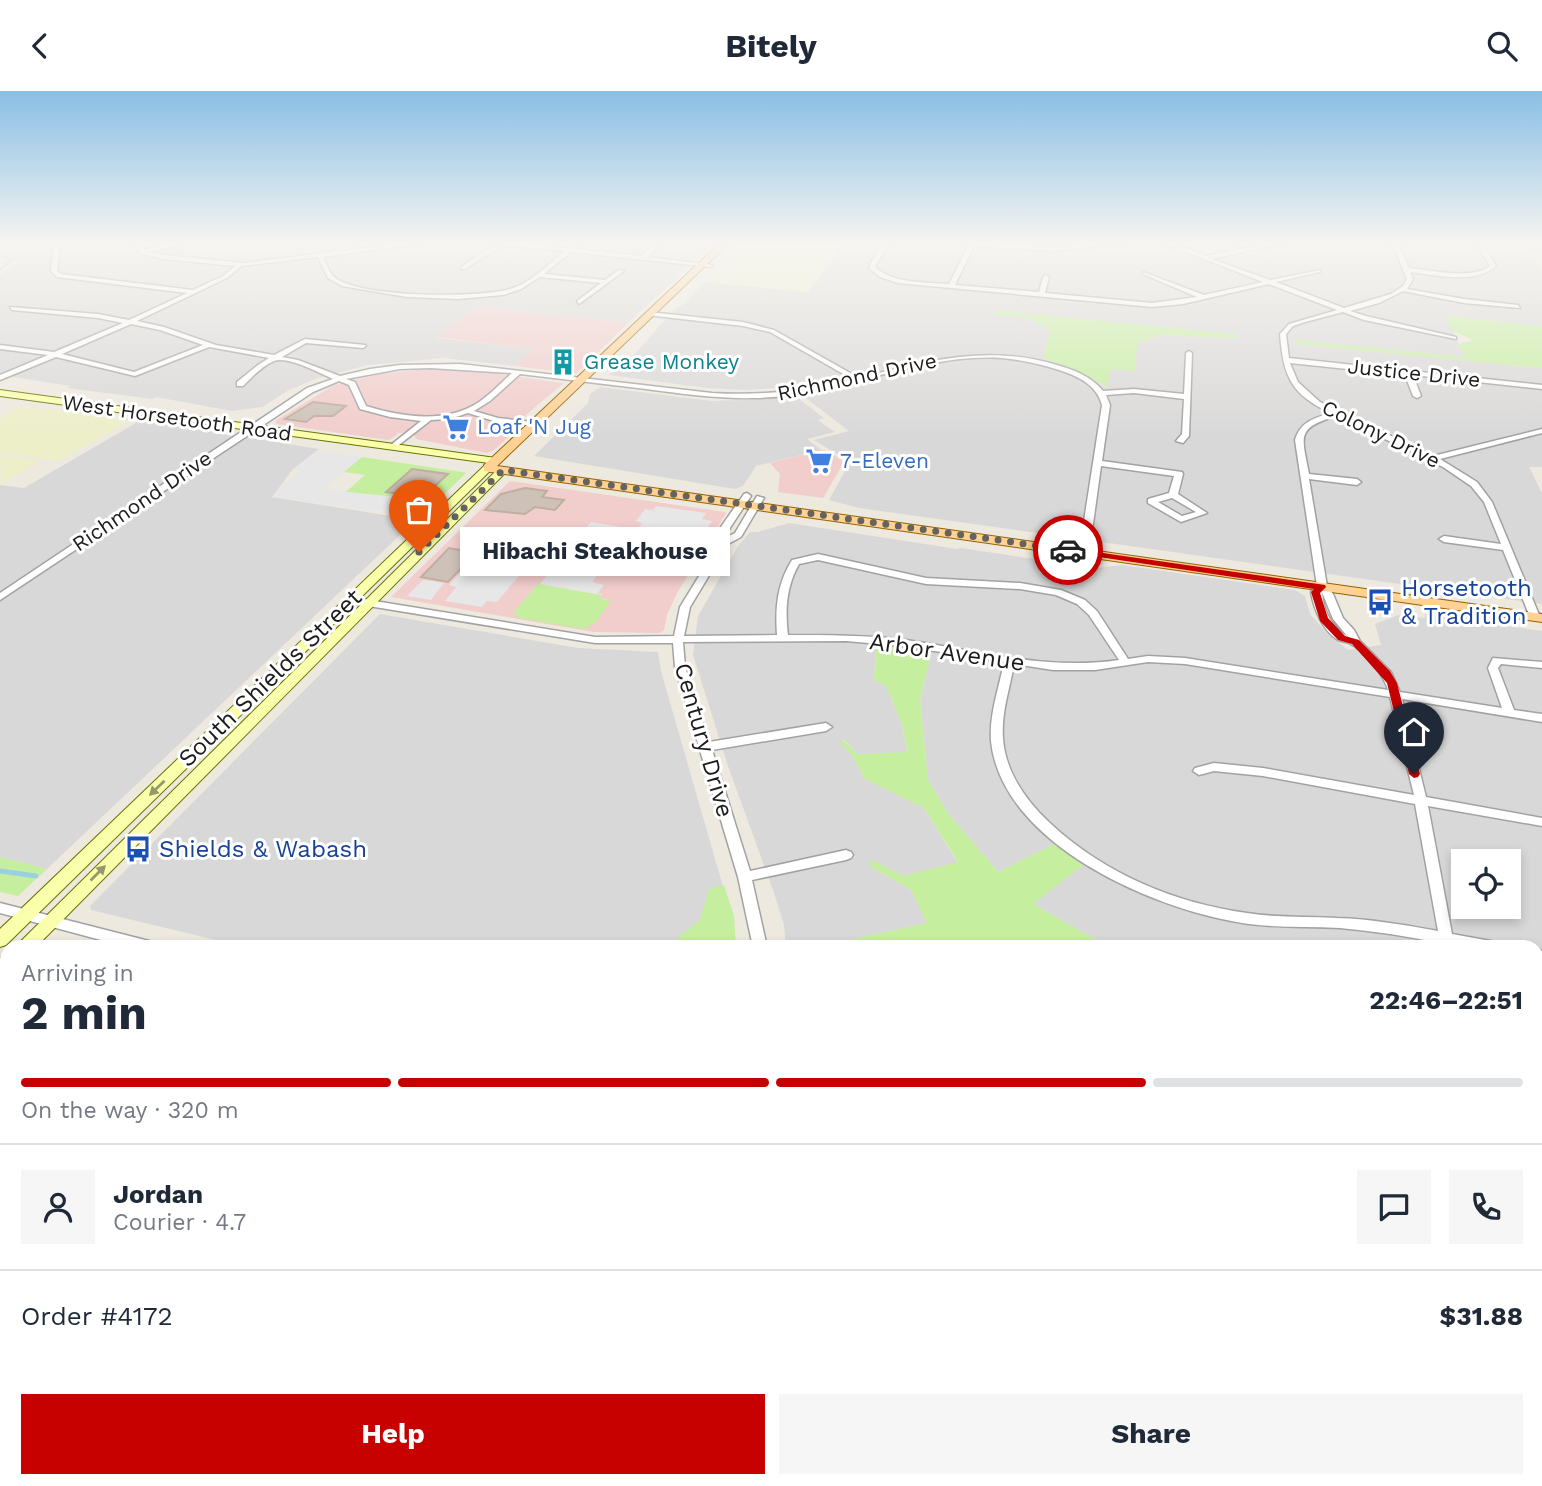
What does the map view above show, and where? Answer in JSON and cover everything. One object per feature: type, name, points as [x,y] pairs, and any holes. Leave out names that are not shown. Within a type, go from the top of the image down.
[{"type":"main road","name":"South Shields Street","points":[[0,940],[350,600],[499,465],[660,308]]},
{"type":"main road","name":"South Shields Street","points":[[31,940],[368,602],[499,465],[533,425],[587,380]]},
{"type":"main road","name":"West Horsetooth Road","points":[[0,393],[353,443],[395,446],[499,465]]},
{"type":"main road","name":"West Horsetooth Road","points":[[353,443],[374,451],[499,465],[1538,613]]},
{"type":"street","points":[[13,308],[170,329],[209,345],[277,357],[340,378],[352,384],[363,407],[395,415],[429,418],[468,411],[481,404],[518,372]]},
{"type":"street","points":[[0,378],[160,308]]},
{"type":"street","points":[[1337,308],[1393,327],[1454,338]]},
{"type":"street","name":"Colony Drive","points":[[1349,308],[1306,319],[1286,329],[1283,334],[1291,379],[1300,391],[1337,414],[1433,458],[1456,471],[1479,490],[1488,502],[1506,548],[1538,613]]},
{"type":"street","points":[[654,314],[743,324],[772,331],[858,380]]},
{"type":"street","points":[[240,384],[252,372],[305,341],[363,346]]},
{"type":"street","points":[[0,347],[52,354],[135,374],[209,345]]},
{"type":"street","points":[[1180,441],[1186,434],[1189,353]]},
{"type":"street","name":"Richmond Drive","points":[[0,597],[298,397],[340,378],[376,370],[426,364],[744,396],[790,394],[945,358],[989,356],[1024,359],[1060,367],[1083,377],[1102,393]]},
{"type":"street","name":"Justice Drive","points":[[1286,360],[1542,387]]},
{"type":"street","points":[[1408,373],[1417,396]]},
{"type":"street","points":[[1085,548],[1106,405],[1102,393],[1142,392],[1188,397]]},
{"type":"street","points":[[468,411],[497,420],[533,425]]},
{"type":"street","points":[[1337,414],[1313,422],[1301,430],[1299,440],[1321,582],[1316,592],[1324,619],[1342,638],[1355,642],[1387,674],[1395,694],[1421,800],[1447,940]]},
{"type":"street","points":[[395,446],[429,418]]},
{"type":"street","points":[[1433,458],[1542,431]]},
{"type":"street","points":[[1097,463],[1179,474],[1173,495]]},
{"type":"street","points":[[1304,476],[1357,482]]},
{"type":"street","points":[[1173,495],[1203,513],[1181,519],[1151,501],[1173,495]]},
{"type":"street","name":"Century Drive","points":[[751,501],[738,535],[726,542],[685,607],[678,640],[680,667],[745,877],[758,940]]},
{"type":"street","points":[[1444,539],[1506,548]]},
{"type":"street","points":[[783,639],[780,613],[783,582],[795,562],[818,557],[916,580],[1020,586],[1058,592],[1081,602],[1093,613],[1125,662]]},
{"type":"street","name":"Arbor Avenue","points":[[350,600],[595,641],[870,639],[1075,667],[1148,659],[1185,661],[1542,718]]},
{"type":"street","points":[[1010,660],[997,724],[1005,770],[1027,806],[1048,829],[1088,860],[1139,887],[1211,910],[1256,919],[1352,924],[1436,940]]},
{"type":"street","points":[[1508,712],[1493,668],[1497,660],[1542,665]]},
{"type":"street","points":[[705,747],[826,727]]},
{"type":"street","points":[[1199,771],[1214,768],[1262,772],[1542,822]]},
{"type":"street","points":[[745,877],[846,855]]},
{"type":"street","points":[[0,908],[122,940]]},
{"type":"shaded area","points":[[0,308],[477,308],[437,338],[535,349],[515,366],[444,358],[368,365],[318,378],[289,390],[262,407],[232,411],[156,397],[152,399],[67,388],[71,386],[0,375]]},
{"type":"shaded area","points":[[476,308],[628,323],[577,373],[515,366],[533,349],[436,337]]},
{"type":"shaded area","points":[[488,308],[644,308],[628,323]]},
{"type":"shaded area","points":[[677,308],[1542,308],[1542,326],[1446,316],[1465,357],[1295,341],[1296,344],[1542,368],[1542,467],[1529,467],[1542,493],[1542,604],[859,508],[829,500],[850,462],[814,440],[849,431],[791,387],[746,390],[707,388],[609,375],[632,357]],"holes":[[[994,311],[1236,334],[1236,338],[1159,335],[1136,344],[1111,368],[1106,387],[1081,372],[1043,358],[1050,330],[1029,318]]]},
{"type":"shaded area","points":[[426,369],[485,372],[564,383],[513,427],[516,430],[494,450],[487,453],[416,439],[412,432],[399,433],[389,440],[277,424],[275,421],[334,385],[380,374]]},
{"type":"shaded area","points":[[600,387],[711,401],[798,398],[824,418],[818,420],[835,432],[807,439],[821,450],[756,466],[743,486],[735,489],[534,456],[588,403],[590,394]]},
{"type":"shaded area","points":[[141,420],[319,449],[293,469],[272,497],[416,520],[47,869],[0,857],[0,485],[24,488]]},
{"type":"shaded area","points":[[821,450],[830,452],[844,462],[823,498],[778,492],[780,474],[770,463]]},
{"type":"shaded area","points":[[319,451],[362,457],[324,488],[372,496],[409,498],[418,507],[412,513],[388,509],[371,511],[274,497],[278,489],[302,471],[294,469]]},
{"type":"shaded area","points":[[510,481],[726,513],[677,593],[667,615],[664,630],[660,633],[594,632],[391,597]],"holes":[[[538,584],[602,594],[600,599],[610,600],[513,613]]]},
{"type":"shaded area","points":[[656,506],[706,513],[702,519],[712,521],[701,537],[691,536],[687,540],[654,535],[656,531],[648,530],[644,536],[651,537],[642,549],[635,548],[628,558],[635,560],[629,568],[611,565],[642,523],[636,521],[645,509],[653,510]]},
{"type":"shaded area","points":[[591,522],[633,529],[592,582],[604,585],[597,594],[540,584]]},
{"type":"shaded area","points":[[789,523],[1096,568],[1122,565],[1295,590],[1305,596],[1310,614],[1325,631],[1348,650],[1381,645],[1375,624],[1398,615],[1425,618],[1425,614],[1542,631],[1542,940],[1097,940],[1033,904],[1083,864],[1054,844],[998,872],[947,812],[928,780],[920,700],[931,654],[876,646],[874,680],[887,687],[903,727],[907,753],[858,754],[844,740],[840,742],[852,755],[865,779],[924,808],[958,863],[903,876],[873,861],[870,866],[911,890],[928,923],[849,940],[785,940],[784,925],[774,893],[728,766],[693,655],[698,616],[738,546],[750,532]]},
{"type":"shaded area","points":[[511,528],[555,535],[539,554],[494,547],[497,543],[490,542],[500,530],[508,531]]},
{"type":"shaded area","points":[[475,557],[528,565],[497,602],[487,601],[482,607],[445,601],[456,587],[449,585]]},
{"type":"shaded area","points":[[423,580],[444,583],[431,600],[407,596]]},
{"type":"shaded area","points":[[380,614],[578,648],[658,652],[661,671],[724,890],[727,940],[216,940],[91,910],[90,906]]},
{"type":"green space","points":[[994,310],[1236,334],[1237,338],[1159,335],[1137,344],[1135,371],[1111,369],[1107,387],[1081,372],[1043,358],[1050,330],[1029,318],[995,315]]},
{"type":"green space","points":[[1445,316],[1542,326],[1542,368],[1296,344],[1295,340],[1465,357],[1458,344],[1472,341],[1453,332]]},
{"type":"green space","points":[[22,406],[129,421],[58,461],[0,452],[0,418]]},
{"type":"green space","points":[[0,455],[39,461],[1,484]]},
{"type":"green space","points":[[362,457],[466,473],[433,505],[418,507],[408,498],[346,492],[365,475],[344,472]],"holes":[[[412,469],[447,474],[423,497],[387,492]]]},
{"type":"green space","points":[[538,584],[602,595],[600,599],[611,601],[596,622],[584,629],[519,618],[513,613]]},
{"type":"green space","points":[[876,646],[931,654],[920,700],[928,780],[947,812],[998,872],[1054,844],[1083,865],[1033,904],[1097,940],[849,940],[927,923],[911,890],[870,866],[872,860],[903,876],[958,862],[924,808],[865,779],[852,755],[839,742],[843,740],[858,754],[907,752],[903,727],[887,687],[874,680]]},
{"type":"green space","points":[[0,857],[47,869],[18,896],[0,892]]},
{"type":"green space","points":[[724,885],[734,916],[736,940],[675,940],[700,920],[709,889]]},
{"type":"building","points":[[313,402],[346,406],[333,416],[314,416],[306,422],[285,419]]},
{"type":"building","points":[[412,469],[448,474],[423,497],[386,492]]},
{"type":"building","points":[[525,488],[547,491],[542,497],[564,500],[555,510],[535,507],[525,514],[485,510],[501,494]]},
{"type":"building","points":[[449,548],[476,553],[448,582],[421,577]]},
{"type":"waterway","points":[[0,871],[36,876]]},
{"type":"way so far","points":[[419,552],[503,470],[1068,550]]},
{"type":"place","name":"Grease Monkey","points":[[563,362]]},
{"type":"place","name":"Loaf 'N Jug","points":[[456,427]]},
{"type":"place","name":"7-Eleven","points":[[819,461]]},
{"type":"place","name":"Hibachi Steakhouse","points":[[419,552]]},
{"type":"place","name":"Horsetooth & Tradition","points":[[1380,602]]},
{"type":"place","name":"Shields & Wabash","points":[[138,849]]},
{"type":"route","points":[[1068,550],[1322,587],[1316,592],[1319,610],[1324,619],[1342,638],[1355,642],[1387,674],[1392,683],[1414,774]]}]
